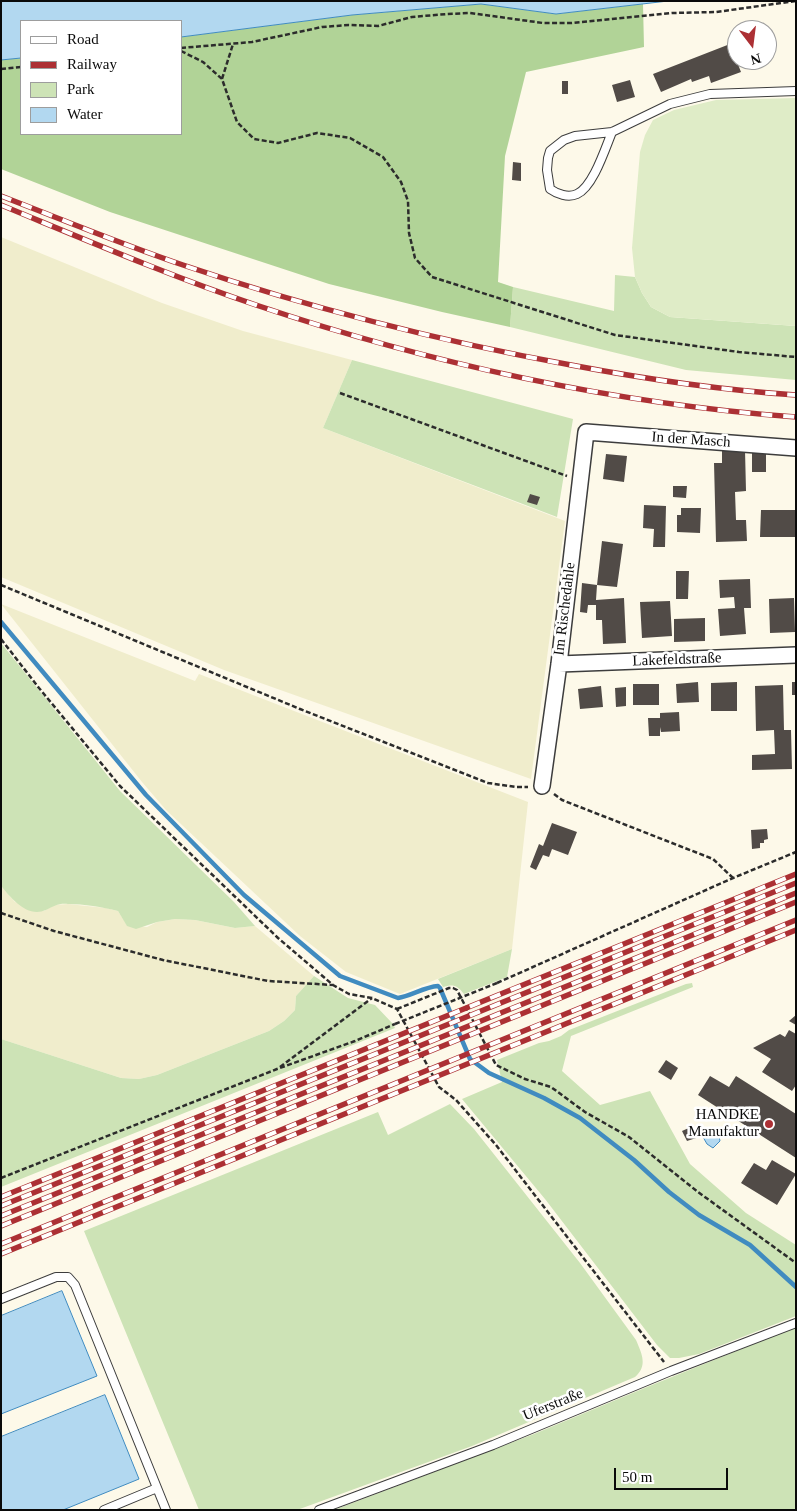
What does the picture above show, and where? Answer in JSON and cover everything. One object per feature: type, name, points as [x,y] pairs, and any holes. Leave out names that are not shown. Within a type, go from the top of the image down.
[{"type":"street","name":"Im Rischedahle","points":[[542,786],[559,664],[586,432]]},
{"type":"street","name":"In der Masch","points":[[586,432],[796,448]]},
{"type":"street","name":"Lakefeldstraße","points":[[559,664],[796,656]]},
{"type":"lane","points":[[612,132],[588,185],[578,194],[568,196],[556,193],[550,189],[547,170],[550,151],[564,140],[575,136],[612,132],[670,104],[710,94],[796,91]]},
{"type":"lane","points":[[1,1299],[56,1277],[68,1277],[75,1285],[166,1510]]},
{"type":"lane","name":"Uferstraße","points":[[319,1510],[493,1445],[671,1371],[796,1323]]},
{"type":"lane","points":[[104,1510],[157,1488]]},
{"type":"path","points":[[182,50],[252,42],[322,27],[349,25],[378,26],[412,18],[447,14],[470,14],[543,23],[571,23],[672,13],[716,12],[796,1]]},
{"type":"path","points":[[222,80],[233,44]]},
{"type":"path","points":[[182,51],[203,62],[222,80],[237,122],[254,138],[278,143],[317,133],[350,138],[383,157],[400,182],[408,201],[408,233],[415,258],[432,276],[614,335],[739,352],[796,357]]},
{"type":"path","points":[[1,69],[20,67]]},
{"type":"path","points":[[340,393],[580,481]]},
{"type":"path","points":[[1,585],[300,709],[488,783],[516,788],[542,786],[562,800],[713,859],[733,878]]},
{"type":"path","points":[[1,639],[120,786],[278,938],[333,986],[349,994],[372,998],[397,1009],[439,1087],[456,1100],[496,1145],[671,1371]]},
{"type":"path","points":[[1,1178],[277,1069],[355,1041],[497,983],[796,852]]},
{"type":"path","points":[[1,913],[54,931],[163,960],[268,981],[333,986]]},
{"type":"path","points":[[397,1009],[444,990],[453,988],[457,990],[496,1065],[525,1079],[551,1087],[586,1112],[630,1137],[698,1192],[796,1263]]},
{"type":"path","points":[[277,1069],[372,998]]},
{"type":"shaded area","points":[[1,237],[162,303],[243,331],[352,360],[323,428],[565,521],[531,779],[224,670],[1,577]]},
{"type":"shaded area","points":[[1,604],[195,681],[199,674],[528,802],[512,949],[400,994],[346,972],[300,936],[166,810]]},
{"type":"shaded area","points":[[1,886],[15,902],[44,911],[54,905],[68,904],[106,908],[118,911],[127,925],[147,927],[157,922],[175,919],[195,920],[235,928],[255,926],[314,976],[296,996],[295,1010],[284,1021],[269,1031],[157,1075],[139,1079],[121,1078],[1,1039]]},
{"type":"green space","points":[[481,4],[556,14],[643,4],[644,47],[526,72],[505,156],[498,282],[513,287],[510,327],[329,284],[110,212],[1,169],[1,60],[20,58],[20,135],[182,135],[182,37],[352,15]]},
{"type":"green space","points":[[796,98],[796,326],[670,317],[651,307],[635,277],[632,248],[640,152],[645,135],[653,120],[674,110],[716,100]]},
{"type":"green space","points":[[615,275],[635,277],[651,307],[670,317],[796,326],[796,380],[686,370],[510,327],[513,287],[614,311]]},
{"type":"green space","points":[[352,360],[573,419],[557,517],[323,428]]},
{"type":"green space","points":[[1,643],[120,791],[234,902],[255,926],[235,928],[195,920],[175,919],[157,922],[136,929],[127,926],[118,911],[93,906],[65,904],[39,912],[32,911],[21,906],[1,886]]},
{"type":"green space","points":[[512,949],[507,977],[464,994],[455,986],[443,987],[438,979]]},
{"type":"green space","points":[[314,976],[348,998],[375,1005],[395,1028],[1,1187],[1,1039],[121,1078],[139,1079],[157,1075],[269,1031],[284,1021],[295,1010],[296,996]]},
{"type":"green space","points":[[692,983],[693,987],[571,1036],[562,1071],[600,1105],[650,1091],[690,1164],[746,1213],[796,1245],[796,1316],[699,1354],[670,1358],[657,1345],[545,1199],[462,1099],[502,1082],[497,1060]]},
{"type":"green space","points":[[450,1104],[474,1129],[580,1263],[636,1340],[643,1360],[639,1373],[635,1377],[472,1446],[297,1510],[199,1510],[84,1231],[378,1112],[388,1135]]},
{"type":"green space","points":[[796,1327],[796,1510],[334,1510],[534,1434]]},
{"type":"water","points":[[1,1],[668,1],[556,14],[481,4],[352,15],[182,37],[182,20],[20,20],[20,58],[1,60]]},
{"type":"water","points":[[708,1130],[719,1136],[720,1141],[713,1148],[707,1144],[703,1137]]},
{"type":"water","points":[[62,1291],[97,1376],[1,1414],[1,1316]]},
{"type":"water","points":[[105,1395],[139,1479],[63,1510],[1,1510],[1,1437]]},
{"type":"building","points":[[727,45],[727,70],[740,70],[741,72],[711,83],[709,76],[692,82],[691,79],[661,92],[653,74]]},
{"type":"building","points":[[630,80],[635,97],[617,102],[612,85]]},
{"type":"building","points":[[562,81],[568,81],[568,94],[562,94]]},
{"type":"building","points":[[513,162],[521,163],[521,181],[512,180]]},
{"type":"building","points":[[745,450],[746,491],[735,492],[736,520],[746,520],[747,541],[716,542],[714,463],[722,463],[722,451]]},
{"type":"building","points":[[752,453],[766,453],[766,472],[752,472]]},
{"type":"building","points":[[606,454],[627,456],[624,482],[603,479]]},
{"type":"building","points":[[673,486],[687,486],[686,498],[673,497]]},
{"type":"building","points":[[530,494],[540,497],[537,505],[527,502]]},
{"type":"building","points":[[644,505],[666,506],[665,547],[653,547],[654,529],[643,528]]},
{"type":"building","points":[[681,508],[701,508],[700,533],[677,532],[677,515],[681,515]]},
{"type":"building","points":[[761,510],[796,510],[796,537],[760,537]]},
{"type":"building","points":[[602,541],[623,544],[617,587],[597,585]]},
{"type":"building","points":[[676,571],[689,571],[688,599],[676,599]]},
{"type":"building","points":[[750,579],[751,608],[744,608],[746,634],[720,636],[718,609],[735,608],[734,597],[720,598],[719,580]]},
{"type":"building","points":[[582,583],[597,585],[596,600],[624,598],[626,643],[603,644],[602,620],[596,620],[596,605],[588,605],[587,613],[580,612]]},
{"type":"building","points":[[794,598],[795,632],[770,633],[769,599]]},
{"type":"building","points":[[670,601],[672,636],[642,638],[640,602]]},
{"type":"building","points":[[705,618],[705,641],[674,642],[674,619]]},
{"type":"building","points":[[698,682],[699,702],[677,703],[676,684]]},
{"type":"building","points":[[737,682],[737,711],[711,711],[711,683]]},
{"type":"building","points":[[792,682],[796,682],[796,695],[792,695]]},
{"type":"building","points":[[633,684],[659,684],[659,705],[633,705]]},
{"type":"building","points":[[783,685],[784,730],[791,730],[792,769],[752,770],[752,755],[775,754],[774,730],[756,731],[755,686]]},
{"type":"building","points":[[601,686],[603,707],[580,709],[578,689]]},
{"type":"building","points":[[626,687],[626,706],[616,707],[615,688]]},
{"type":"building","points":[[679,712],[680,731],[661,732],[660,727],[660,736],[649,736],[648,718],[660,718],[660,713]]},
{"type":"building","points":[[552,823],[577,832],[568,855],[552,849],[549,857],[543,855],[536,870],[530,867],[539,844],[543,846]]},
{"type":"building","points":[[767,829],[768,839],[764,840],[764,843],[760,843],[760,848],[752,849],[751,830]]},
{"type":"building","points":[[796,1015],[796,1025],[789,1021]]},
{"type":"building","points":[[789,1030],[796,1034],[796,1085],[792,1091],[762,1072],[771,1059],[753,1048],[780,1034],[785,1037]]},
{"type":"building","points":[[666,1060],[678,1068],[671,1080],[658,1072]]},
{"type":"building","name":"HANDKE Manufaktur","points":[[710,1076],[729,1087],[736,1076],[796,1114],[796,1158],[698,1095]]},
{"type":"building","points":[[691,1127],[696,1138],[687,1141],[682,1131]]},
{"type":"building","points":[[772,1160],[796,1174],[777,1205],[741,1183],[754,1163],[766,1170]]},
{"type":"waterway","points":[[1,622],[146,795],[244,895],[340,976],[398,998],[438,986],[470,1059],[489,1073],[544,1098],[580,1118],[634,1160],[669,1192],[699,1215],[750,1245],[796,1287]]},
{"type":"railway","points":[[1,196],[183,265],[231,281],[375,322],[522,356],[599,370],[711,387],[796,395]]},
{"type":"railway","points":[[1,205],[224,294],[321,326],[387,345],[523,378],[591,391],[728,411],[796,417]]},
{"type":"railway","points":[[1,1197],[796,874]]},
{"type":"railway","points":[[1,1206],[796,883]]},
{"type":"railway","points":[[1,1216],[796,893]]},
{"type":"railway","points":[[1,1226],[796,902]]},
{"type":"railway","points":[[1,1244],[796,920]]},
{"type":"railway","points":[[1,1254],[796,930]]},
{"type":"place","name":"HANDKE Manufaktur","points":[[769,1124]]}]
